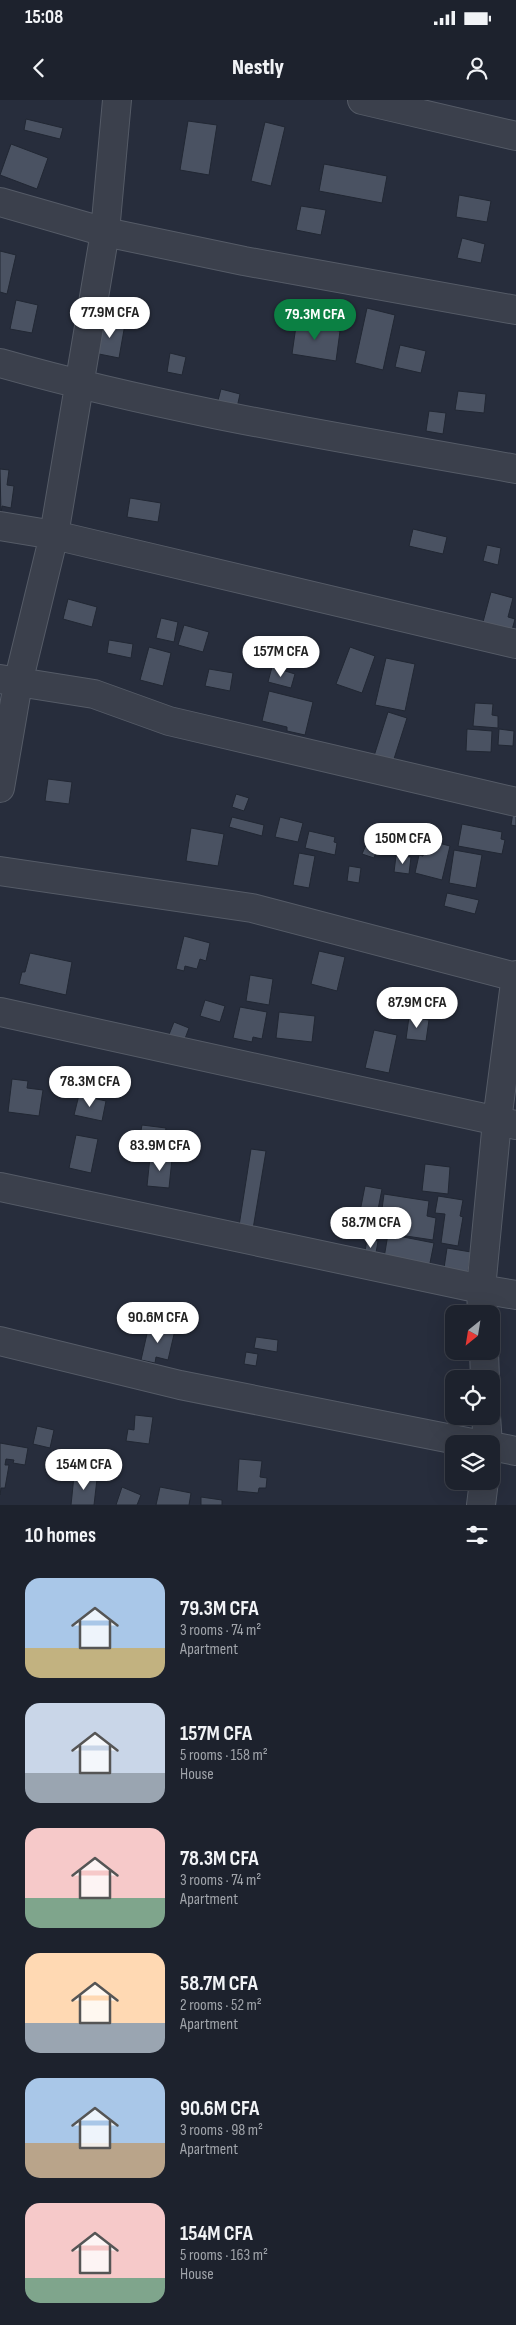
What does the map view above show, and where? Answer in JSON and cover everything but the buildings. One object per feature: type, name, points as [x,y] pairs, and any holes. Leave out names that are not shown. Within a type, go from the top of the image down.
[{"type":"street","points":[[0,788],[9,681],[54,535],[105,232],[117,100]]},
{"type":"street","points":[[362,100],[516,136]]},
{"type":"street","points":[[0,202],[105,232],[244,261],[516,310]]},
{"type":"street","points":[[0,363],[79,386],[218,415],[516,469]]},
{"type":"street","points":[[0,526],[54,535],[516,644]]},
{"type":"street","points":[[9,681],[94,694],[170,721],[516,802]]},
{"type":"street","points":[[0,871],[252,908],[516,976],[506,1123],[482,1302]]},
{"type":"street","points":[[0,1012],[506,1123]]},
{"type":"street","points":[[0,1187],[482,1302],[516,1295]]},
{"type":"street","points":[[0,1341],[180,1385],[445,1438]]},
{"type":"street","points":[[500,1448],[516,1451]]},
{"type":"street","points":[[481,1505],[483,1490]]}]
